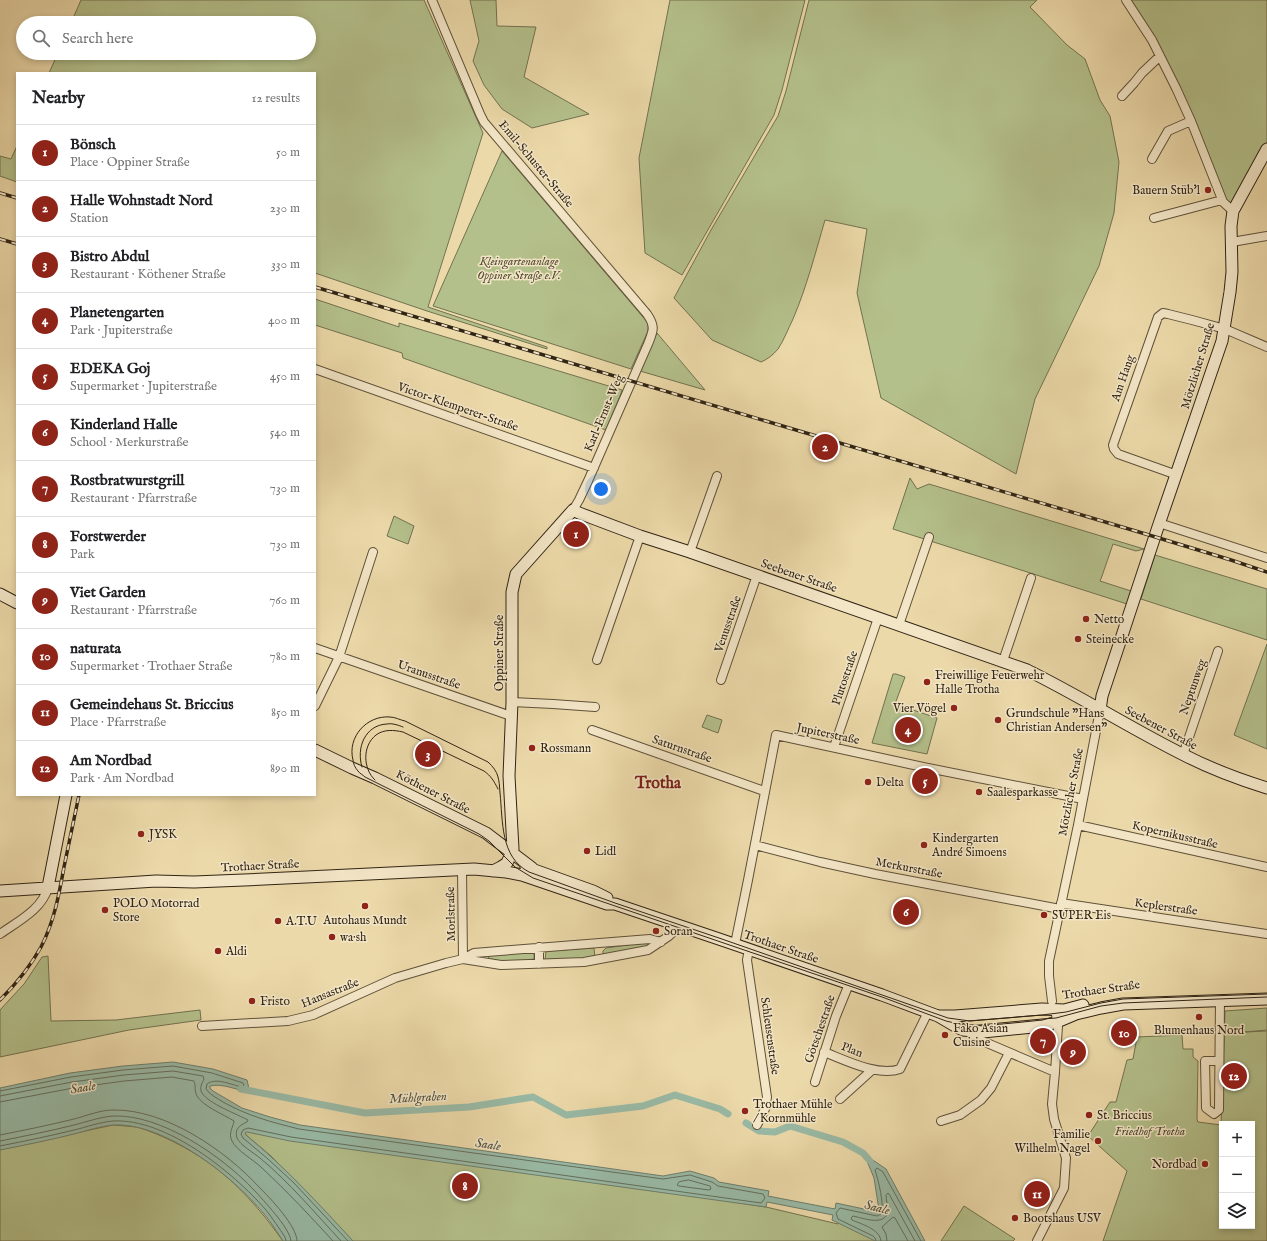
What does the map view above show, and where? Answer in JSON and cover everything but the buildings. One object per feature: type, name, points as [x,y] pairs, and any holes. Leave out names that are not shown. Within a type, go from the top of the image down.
[{"type":"main road","points":[[1233,211],[1267,149]]},
{"type":"main road","name":"Mötzlicher Straße","points":[[1100,710],[1102,696],[1159,523],[1222,341],[1225,329],[1232,272],[1231,221],[1233,211]]},
{"type":"main road","name":"Seebener Straße","points":[[573,510],[640,536],[757,575],[1027,670],[1045,678],[1183,755],[1230,775],[1267,788]]},
{"type":"main road","name":"Oppiner Straße","points":[[509,858],[514,842],[509,776],[512,702],[512,592],[516,574],[573,510]]},
{"type":"main road","points":[[0,594],[16,602]]},
{"type":"main road","name":"Köthener Straße","points":[[316,750],[486,833],[495,839],[509,858]]},
{"type":"main road","points":[[48,887],[66,796]]},
{"type":"main road","points":[[495,839],[504,834],[512,819]]},
{"type":"main road","points":[[492,871],[501,867],[509,858]]},
{"type":"main road","name":"Trothaer Straße","points":[[474,869],[509,858],[544,874],[593,891],[615,904],[735,944],[933,1014],[955,1026],[970,1031],[983,1032],[1043,1026],[1076,1014],[1123,1004],[1267,999]]},
{"type":"main road","name":"Trothaer Straße","points":[[0,890],[156,881],[194,882],[474,869],[522,875],[607,904],[615,904]]},
{"type":"main road","name":"Trothaer Straße","points":[[933,1014],[955,1016],[1042,1009],[1053,1005],[1064,1010],[1100,1001],[1123,998],[1267,992]]},
{"type":"street","name":"Emil-Schuster-Straße","points":[[432,0],[484,122],[648,314],[653,325]]},
{"type":"street","points":[[1126,0],[1160,56],[1191,121],[1222,200],[1233,211]]},
{"type":"street","points":[[1122,96],[1142,73],[1160,56]]},
{"type":"street","points":[[1152,159],[1168,131],[1191,121]]},
{"type":"street","points":[[1154,218],[1222,200]]},
{"type":"street","points":[[1232,242],[1267,236]]},
{"type":"street","name":"Am Hang","points":[[1176,474],[1118,454],[1114,449],[1118,430],[1158,316],[1163,313],[1225,329]]},
{"type":"street","name":"Karl-Ernst-Weg","points":[[573,510],[580,500],[594,468],[651,335],[653,325]]},
{"type":"street","points":[[1225,329],[1267,347]]},
{"type":"street","name":"Victor-Klemperer-Straße","points":[[316,369],[594,468]]},
{"type":"street","points":[[690,552],[718,476]]},
{"type":"street","points":[[1159,523],[1267,558]]},
{"type":"street","points":[[597,660],[640,536]]},
{"type":"street","points":[[899,625],[929,537]]},
{"type":"street","points":[[316,704],[339,657],[373,552]]},
{"type":"street","name":"Venusstraße","points":[[721,680],[757,575]]},
{"type":"street","points":[[1003,661],[1031,578]]},
{"type":"street","name":"Plutostraße","points":[[834,747],[878,618]]},
{"type":"street","name":"Uranusstraße","points":[[316,648],[511,716]]},
{"type":"street","name":"Neptunweg","points":[[1183,755],[1218,651]]},
{"type":"street","points":[[512,702],[595,708]]},
{"type":"street","name":"Mötzlicher Straße","points":[[1037,1241],[1064,1189],[1066,1158],[1054,1119],[1052,1104],[1057,1022],[1049,976],[1049,961],[1078,825],[1100,710]]},
{"type":"street","name":"Saturnstraße","points":[[592,730],[764,791]]},
{"type":"street","name":"Jupiterstraße","points":[[735,944],[776,735],[923,767],[1083,799]]},
{"type":"street","name":"Kopernikusstraße","points":[[1078,825],[1267,867]]},
{"type":"street","name":"Merkurstraße","points":[[755,845],[820,862],[875,874],[1061,906]]},
{"type":"street","name":"Morlstraße","points":[[462,869],[464,959]]},
{"type":"street","points":[[0,934],[25,917],[39,904],[46,894],[48,887]]},
{"type":"street","name":"Keplerstraße","points":[[1061,906],[1267,934]]},
{"type":"street","points":[[464,959],[501,965],[584,962],[648,950],[670,936],[677,925]]},
{"type":"street","name":"Hansastraße","points":[[202,1026],[288,1021],[313,1015],[395,978],[464,959],[474,953],[650,939],[661,942]]},
{"type":"street","points":[[596,944],[598,959]]},
{"type":"street","points":[[539,947],[539,964]]},
{"type":"street","name":"Schleusenstraße","points":[[749,949],[747,960],[767,1097],[765,1109],[757,1125]]},
{"type":"street","points":[[484,963],[485,952]]},
{"type":"street","name":"Götschestraße","points":[[815,1082],[836,1016],[849,984]]},
{"type":"street","points":[[1219,1061],[1205,1061],[1206,1108],[1214,1114],[1219,1110],[1220,1000]]},
{"type":"street","name":"Plan","points":[[824,1052],[872,1070],[896,1071],[900,1069],[933,1014]]},
{"type":"street","name":"Trothaer Straße","points":[[970,1031],[980,1040],[1055,1072]]},
{"type":"street","points":[[941,1121],[960,1115],[981,1100],[991,1088],[1010,1053]]},
{"type":"street","points":[[840,1099],[872,1070]]},
{"type":"green space","points":[[81,0],[424,0],[483,133],[428,307],[547,347],[547,349],[427,311],[316,273],[316,72],[49,72],[55,60],[316,60],[316,16],[74,16]]},
{"type":"green space","points":[[470,0],[496,0],[497,26],[536,27],[524,77],[589,114],[532,128],[502,109],[484,85],[473,61],[479,41]]},
{"type":"green space","points":[[670,0],[805,0],[782,90],[774,115],[682,275],[645,253],[639,158]]},
{"type":"green space","points":[[809,0],[1037,0],[1030,7],[1067,45],[1085,59],[1100,100],[1110,116],[1119,162],[1114,213],[1099,266],[1035,399],[1016,474],[881,398],[857,293],[867,229],[825,220],[807,282],[793,319],[778,349],[770,357],[761,362],[712,340],[674,298],[711,230],[778,116],[786,91]]},
{"type":"green space","points":[[1128,0],[1267,0],[1267,144],[1233,207],[1226,202],[1193,120]]},
{"type":"green space","points":[[16,148],[16,182],[0,176],[0,156],[11,159]]},
{"type":"green space","name":"Kleingartenanlage Oppiner Straße e.V.","points":[[502,151],[648,323],[648,331],[631,369],[433,306]]},
{"type":"green space","points":[[316,299],[399,327],[399,323],[622,391],[606,430],[403,358],[402,353],[316,325]]},
{"type":"green space","points":[[657,333],[705,390],[640,371]]},
{"type":"green space","points":[[910,478],[917,489],[929,484],[1144,549],[1136,551],[1113,544],[1100,581],[1131,591],[1127,604],[893,529]]},
{"type":"green space","points":[[394,516],[414,526],[408,544],[387,536]]},
{"type":"green space","points":[[1155,555],[1267,589],[1267,640],[1141,599]]},
{"type":"green space","points":[[1267,644],[1267,749],[1234,735]]},
{"type":"green space","points":[[893,674],[905,677],[895,704],[937,718],[927,754],[872,743]]},
{"type":"green space","points":[[707,715],[722,720],[718,733],[702,727]]},
{"type":"green space","points":[[648,942],[654,943],[649,947],[608,956],[603,954],[603,951],[606,948]]},
{"type":"green space","points":[[594,948],[595,957],[582,959],[545,960],[546,951]]},
{"type":"green space","points":[[534,952],[534,961],[495,962],[488,959],[492,954]]},
{"type":"green space","points":[[48,956],[51,1021],[116,1020],[200,1010],[201,1020],[129,1030],[0,1057],[0,1010],[24,984],[42,957]]},
{"type":"green space","name":"Friedhof Trotha","points":[[1267,1008],[1267,1030],[1245,1032],[1267,1031],[1267,1241],[1103,1241],[1127,1171],[1088,1136],[1110,1102],[1116,1102],[1127,1060],[1133,1059],[1137,1037],[1182,1035],[1183,1049],[1193,1049],[1193,1057],[1198,1061],[1198,1122],[1219,1125],[1219,1229],[1255,1229],[1255,1121],[1221,1121],[1225,1011]]},
{"type":"green space","points":[[113,1125],[137,1127],[174,1142],[191,1151],[235,1184],[260,1211],[283,1241],[0,1241],[0,1149]]},
{"type":"green space","points":[[234,1125],[766,1207],[838,1224],[840,1219],[879,1241],[353,1241],[271,1156]]},
{"type":"green space","points":[[964,1206],[1015,1239],[1013,1241],[941,1241]]},
{"type":"water","name":"Saale","points":[[173,1062],[213,1069],[247,1080],[250,1093],[220,1085],[210,1086],[210,1088],[242,1108],[300,1125],[663,1176],[690,1171],[714,1178],[719,1182],[769,1191],[768,1196],[835,1209],[836,1203],[878,1212],[879,1210],[874,1178],[864,1154],[886,1169],[925,1241],[875,1241],[832,1220],[833,1215],[767,1202],[766,1207],[290,1141],[247,1132],[245,1133],[246,1135],[288,1173],[353,1241],[283,1241],[272,1224],[251,1199],[216,1168],[196,1154],[154,1132],[133,1126],[113,1125],[0,1150],[0,1088],[70,1073],[123,1066]]},
{"type":"waterway","name":"Mühlgraben","points":[[241,1089],[365,1113],[469,1107],[533,1097],[566,1115],[643,1106],[675,1095],[720,1109],[728,1114]]},
{"type":"waterway","name":"Mühlgraben","points":[[746,1123],[759,1131],[775,1132],[790,1126],[843,1142],[863,1153],[870,1161]]},
{"type":"tram line","points":[[1267,994],[1123,999],[1066,1012],[1042,1015],[970,1021],[948,1018],[529,872],[520,865],[508,848],[503,826],[499,780],[494,769],[488,762],[405,721],[392,717],[382,717],[367,724],[361,729],[353,743],[352,751],[354,764],[359,772],[365,777],[479,834],[489,841],[515,867],[533,878],[882,997],[946,1021],[969,1026],[1056,1018],[1101,1006],[1123,1003],[1267,997]]},
{"type":"tram line","points":[[362,767],[360,760],[361,745],[368,733],[373,728],[379,725],[387,724],[403,727]]},
{"type":"tram line","points":[[375,780],[366,764],[366,751],[368,745],[379,733],[393,730],[403,732],[484,771],[489,775],[498,789]]},
{"type":"railway","points":[[0,193],[16,198]]},
{"type":"railway","points":[[0,239],[16,244]]},
{"type":"railway","points":[[316,287],[1149,535],[1267,572]]},
{"type":"railway","points":[[0,1000],[27,968],[46,938],[58,898],[79,796]]},
{"type":"place","name":"Bauern Stüb'l","points":[[1208,190]]},
{"type":"place","name":"Halle Wohnstadt Nord","points":[[825,447]]},
{"type":"place","name":"Bönsch","points":[[576,534]]},
{"type":"place","name":"Netto","points":[[1086,619]]},
{"type":"place","name":"Steinecke","points":[[1078,639]]},
{"type":"place","name":"Freiwillige Feuerwehr Halle Trotha","points":[[927,682]]},
{"type":"place","name":"Vier Vögel","points":[[954,708]]},
{"type":"place","name":"Grundschule \"Hans Christian Andersen\"","points":[[998,720]]},
{"type":"place","name":"Planetengarten","points":[[908,730]]},
{"type":"place","name":"Rossmann","points":[[532,748]]},
{"type":"place","name":"Bistro Abdul","points":[[428,754]]},
{"type":"place","name":"EDEKA Goj","points":[[925,781]]},
{"type":"place","name":"Delta","points":[[868,782]]},
{"type":"place","name":"Saalesparkasse","points":[[979,792]]},
{"type":"place","name":"JYSK","points":[[141,834]]},
{"type":"place","name":"Kindergarten André Simoens","points":[[924,845]]},
{"type":"place","name":"Lidl","points":[[587,851]]},
{"type":"place","name":"Autohaus Mundt","points":[[365,906]]},
{"type":"place","name":"POLO Motorrad Store","points":[[105,910]]},
{"type":"place","name":"Kinderland Halle","points":[[906,912]]},
{"type":"place","name":"SUPER Eis","points":[[1044,915]]},
{"type":"place","name":"A.T.U","points":[[278,921]]},
{"type":"place","name":"Soran","points":[[656,931]]},
{"type":"place","name":"wa·sh","points":[[332,937]]},
{"type":"place","name":"Aldi","points":[[218,951]]},
{"type":"place","name":"Fristo","points":[[252,1001]]},
{"type":"place","name":"Blumenhaus Nord","points":[[1199,1017]]},
{"type":"place","name":"naturata","points":[[1124,1033]]},
{"type":"place","name":"Fako Asian Cuisine","points":[[945,1035]]},
{"type":"place","name":"Rostbratwurstgrill","points":[[1043,1041]]},
{"type":"place","name":"Viet Garden","points":[[1073,1052]]},
{"type":"place","name":"Am Nordbad","points":[[1234,1076]]},
{"type":"place","name":"Trothaer Mühle / Kornmühle","points":[[745,1111]]},
{"type":"place","name":"St. Briccius","points":[[1089,1115]]},
{"type":"place","name":"Familie Wilhelm Nagel","points":[[1098,1141]]},
{"type":"place","name":"Nordbad","points":[[1205,1164]]},
{"type":"place","name":"Forstwerder","points":[[465,1186]]},
{"type":"place","name":"Gemeindehaus St. Briccius","points":[[1037,1194]]},
{"type":"place","name":"Bootshaus USV","points":[[1015,1218]]},
{"type":"district","name":"Trotha","points":[[658,784]]}]
